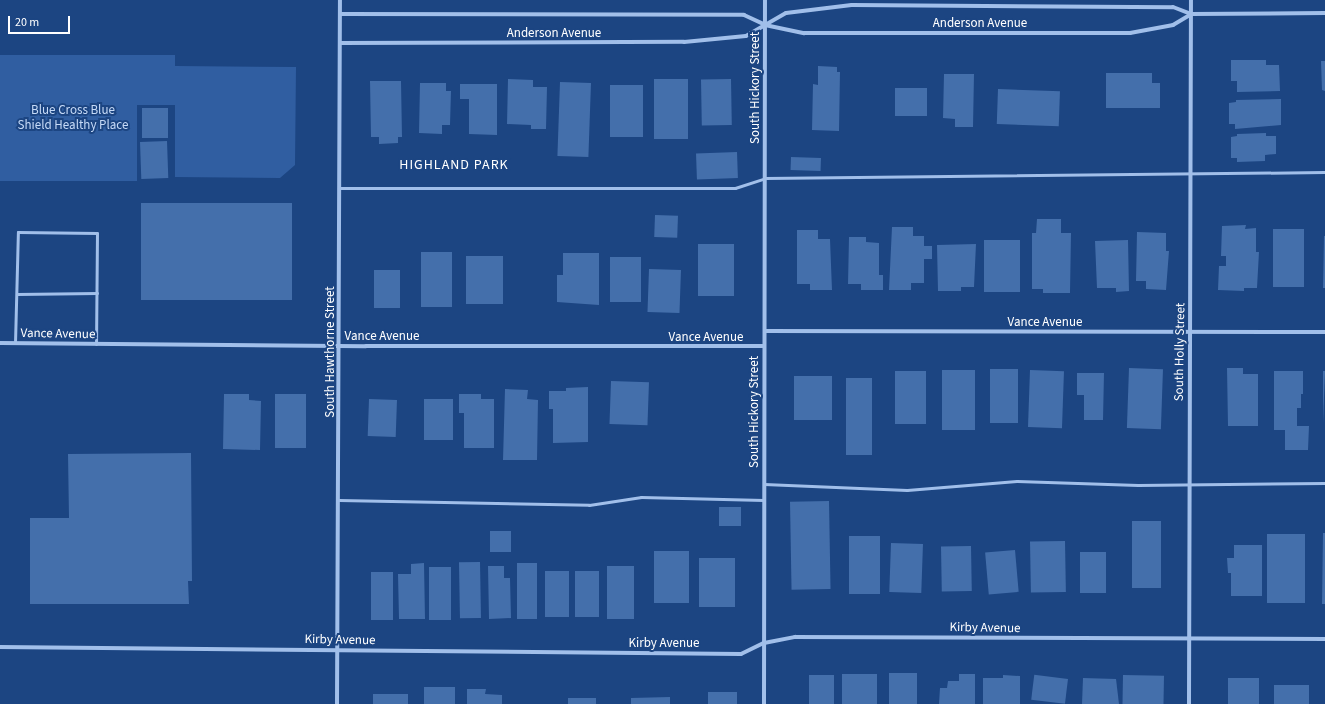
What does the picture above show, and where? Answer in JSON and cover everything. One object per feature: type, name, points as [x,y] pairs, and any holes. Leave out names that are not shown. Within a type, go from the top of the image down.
[{"type":"street","name":"South Hawthorne Street","points":[[338,704],[338,500],[341,346],[339,188],[340,0]]},
{"type":"street","name":"South Hickory Street","points":[[764,704],[765,0]]},
{"type":"street","name":"South Holly Street","points":[[1189,704],[1191,0]]},
{"type":"street","name":"Anderson Avenue","points":[[340,43],[684,42],[746,36],[786,13],[852,5],[1173,7],[1191,14],[1325,13]]},
{"type":"street","name":"Anderson Avenue","points":[[340,14],[744,15],[765,25],[804,33],[1130,33],[1173,25],[1191,14]]},
{"type":"street","name":"Vance Avenue","points":[[765,331],[1190,333],[1325,332]]},
{"type":"street","name":"Vance Avenue","points":[[0,343],[341,346],[764,346]]},
{"type":"street","name":"Kirby Avenue","points":[[0,647],[741,654],[764,643],[795,637],[1190,640],[1325,639]]},
{"type":"lane","points":[[339,188],[735,188],[765,178],[1325,172]]},
{"type":"lane","points":[[15,343],[18,232],[97,234],[96,344]]},
{"type":"lane","points":[[16,294],[97,293]]},
{"type":"lane","points":[[764,484],[907,490],[1017,481],[1189,484],[1325,483]]},
{"type":"lane","points":[[338,500],[589,505],[641,496],[764,500]]},
{"type":"green space","name":"Blue Cross Blue Shield Healthy Place","points":[[0,55],[175,55],[175,66],[296,67],[295,165],[280,178],[175,177],[175,105],[137,105],[137,181],[0,181]]},
{"type":"building","points":[[1231,60],[1266,60],[1266,65],[1279,65],[1280,91],[1237,92],[1237,81],[1231,81]]},
{"type":"building","points":[[1321,61],[1325,61],[1325,91],[1322,90]]},
{"type":"building","points":[[818,66],[837,67],[837,72],[840,72],[839,131],[812,130],[813,84],[818,85]]},
{"type":"building","points":[[1106,73],[1152,73],[1152,83],[1160,83],[1160,108],[1106,108]]},
{"type":"building","points":[[944,74],[974,74],[973,127],[955,127],[955,119],[943,118]]},
{"type":"building","points":[[508,79],[533,80],[533,87],[547,87],[546,129],[531,129],[531,125],[507,124]]},
{"type":"building","points":[[654,79],[688,79],[688,139],[654,139]]},
{"type":"building","points":[[731,79],[732,125],[702,126],[701,80]]},
{"type":"building","points":[[370,81],[401,81],[402,137],[398,137],[398,143],[379,144],[379,137],[371,137]]},
{"type":"building","points":[[560,82],[591,83],[588,157],[557,156]]},
{"type":"building","points":[[420,83],[446,83],[446,91],[451,91],[450,125],[442,125],[442,134],[419,133]]},
{"type":"building","points":[[460,84],[497,84],[497,135],[469,134],[469,99],[460,99]]},
{"type":"building","points":[[610,85],[643,85],[643,137],[610,137]]},
{"type":"building","points":[[895,88],[927,88],[927,116],[895,116]]},
{"type":"building","points":[[998,89],[1060,91],[1059,126],[997,124]]},
{"type":"building","points":[[1281,99],[1281,125],[1235,129],[1235,124],[1229,124],[1229,103],[1236,102],[1236,100]]},
{"type":"building","points":[[142,108],[168,108],[168,138],[142,138]]},
{"type":"building","points":[[1266,133],[1266,136],[1276,136],[1276,154],[1265,155],[1265,161],[1237,162],[1237,158],[1231,158],[1231,137],[1237,136],[1237,134]]},
{"type":"building","points":[[167,141],[168,178],[141,179],[140,142]]},
{"type":"building","points":[[737,152],[738,178],[697,179],[696,153]]},
{"type":"building","points":[[791,157],[821,158],[821,171],[791,170]]},
{"type":"building","points":[[141,203],[292,203],[292,300],[141,300]]},
{"type":"building","points":[[655,215],[678,216],[677,238],[654,237]]},
{"type":"building","points":[[1037,219],[1061,219],[1061,233],[1071,233],[1070,293],[1043,293],[1043,289],[1032,289],[1032,233],[1036,233]]},
{"type":"building","points":[[1246,225],[1245,229],[1256,228],[1256,252],[1259,252],[1257,288],[1244,288],[1244,291],[1218,290],[1219,266],[1226,266],[1226,256],[1221,256],[1222,226]]},
{"type":"building","points":[[892,227],[913,227],[913,236],[924,236],[924,246],[932,246],[932,259],[924,259],[924,283],[911,283],[911,290],[889,290]]},
{"type":"building","points":[[1273,229],[1304,229],[1304,287],[1273,287]]},
{"type":"building","points":[[797,230],[818,230],[818,239],[830,239],[832,290],[810,290],[810,284],[797,284]]},
{"type":"building","points":[[1137,232],[1166,233],[1166,251],[1169,251],[1166,290],[1146,289],[1146,281],[1136,281]]},
{"type":"building","points":[[1324,236],[1325,288],[1323,288]]},
{"type":"building","points":[[849,237],[866,237],[866,242],[879,243],[879,275],[883,275],[883,290],[861,290],[861,284],[848,284]]},
{"type":"building","points":[[984,240],[1020,240],[1020,292],[984,292]]},
{"type":"building","points":[[1128,240],[1129,291],[1116,292],[1116,288],[1097,288],[1095,241]]},
{"type":"building","points":[[698,244],[734,244],[734,296],[698,296]]},
{"type":"building","points":[[976,244],[974,287],[961,287],[961,291],[938,291],[937,245]]},
{"type":"building","points":[[421,252],[452,252],[452,307],[421,307]]},
{"type":"building","points":[[563,253],[599,253],[599,305],[557,302],[557,275],[563,275]]},
{"type":"building","points":[[466,256],[503,256],[503,304],[466,304]]},
{"type":"building","points":[[610,257],[641,257],[641,302],[610,302]]},
{"type":"building","points":[[649,269],[681,270],[679,313],[647,312]]},
{"type":"building","points":[[374,270],[400,270],[400,308],[374,308]]},
{"type":"building","points":[[1129,368],[1163,369],[1161,429],[1127,428]]},
{"type":"building","points":[[1227,368],[1243,368],[1243,374],[1258,374],[1258,426],[1228,426]]},
{"type":"building","points":[[990,369],[1018,369],[1018,423],[990,423]]},
{"type":"building","points":[[942,370],[975,370],[975,430],[942,430]]},
{"type":"building","points":[[1030,370],[1064,371],[1062,428],[1028,427]]},
{"type":"building","points":[[895,371],[926,371],[926,424],[895,424]]},
{"type":"building","points":[[1274,371],[1303,371],[1303,394],[1301,394],[1301,408],[1297,408],[1297,426],[1309,426],[1308,450],[1285,450],[1285,430],[1274,430]]},
{"type":"building","points":[[1323,371],[1325,371],[1323,423]]},
{"type":"building","points":[[1077,373],[1104,373],[1103,420],[1084,420],[1084,395],[1077,395]]},
{"type":"building","points":[[794,376],[832,376],[832,420],[794,420]]},
{"type":"building","points":[[846,378],[872,378],[872,455],[846,455]]},
{"type":"building","points":[[611,381],[649,382],[647,425],[609,424]]},
{"type":"building","points":[[588,387],[588,442],[553,443],[553,409],[549,409],[549,391],[566,391],[566,388]]},
{"type":"building","points":[[505,389],[528,390],[527,399],[538,400],[537,460],[503,460]]},
{"type":"building","points":[[224,394],[249,394],[249,400],[261,401],[260,450],[223,449]]},
{"type":"building","points":[[275,394],[306,394],[306,448],[275,448]]},
{"type":"building","points":[[459,394],[481,394],[481,399],[494,399],[494,448],[464,448],[464,413],[459,413]]},
{"type":"building","points":[[369,399],[397,400],[396,437],[368,436]]},
{"type":"building","points":[[424,399],[453,399],[453,440],[424,440]]},
{"type":"building","points":[[191,453],[192,581],[188,581],[189,604],[30,604],[30,518],[69,518],[68,454]]},
{"type":"building","points":[[829,501],[831,589],[792,590],[790,502]]},
{"type":"building","points":[[719,507],[741,507],[741,526],[719,526]]},
{"type":"building","points":[[1132,521],[1161,521],[1161,588],[1132,588]]},
{"type":"building","points":[[490,531],[511,531],[511,552],[490,552]]},
{"type":"building","points":[[1323,533],[1325,533],[1325,604],[1322,604]]},
{"type":"building","points":[[1267,534],[1305,534],[1305,603],[1267,603]]},
{"type":"building","points":[[849,536],[880,536],[880,594],[849,594]]},
{"type":"building","points":[[1065,541],[1066,592],[1031,593],[1030,542]]},
{"type":"building","points":[[891,543],[923,544],[921,593],[889,592]]},
{"type":"building","points":[[1234,545],[1262,545],[1262,596],[1231,596],[1231,573],[1228,573],[1227,558],[1234,558]]},
{"type":"building","points":[[971,546],[972,591],[942,592],[941,547]]},
{"type":"building","points":[[1015,550],[1019,592],[989,594],[985,553]]},
{"type":"building","points":[[654,551],[689,551],[689,603],[654,603]]},
{"type":"building","points":[[1080,552],[1106,552],[1106,593],[1080,593]]},
{"type":"building","points":[[699,558],[735,558],[735,607],[699,607]]},
{"type":"building","points":[[459,562],[480,562],[481,618],[460,618]]},
{"type":"building","points":[[424,563],[425,619],[399,619],[398,574],[411,574],[411,564]]},
{"type":"building","points":[[517,563],[537,563],[537,619],[517,619]]},
{"type":"building","points":[[488,566],[504,566],[504,578],[510,578],[511,618],[489,619]]},
{"type":"building","points":[[607,566],[634,566],[634,619],[607,619]]},
{"type":"building","points":[[429,567],[451,567],[451,620],[429,620]]},
{"type":"building","points":[[545,571],[569,571],[569,617],[545,617]]},
{"type":"building","points":[[575,571],[599,571],[599,617],[575,617]]},
{"type":"building","points":[[371,572],[393,572],[393,620],[371,620]]},
{"type":"building","points":[[889,673],[917,673],[917,704],[889,704]]},
{"type":"building","points":[[842,674],[877,674],[877,704],[842,704]]},
{"type":"building","points":[[959,674],[975,674],[975,704],[939,704],[940,688],[947,688],[948,681],[959,681]]},
{"type":"building","points":[[809,675],[834,675],[834,704],[809,704]]},
{"type":"building","points":[[1003,675],[1020,676],[1020,704],[983,704],[983,678],[1003,678]]},
{"type":"building","points":[[1034,675],[1068,679],[1065,704],[1031,700]]},
{"type":"building","points":[[1123,675],[1164,676],[1164,704],[1122,704]]},
{"type":"building","points":[[1083,678],[1116,679],[1119,704],[1082,704]]},
{"type":"building","points":[[1228,678],[1259,678],[1259,704],[1228,704]]},
{"type":"building","points":[[1274,685],[1309,685],[1309,704],[1274,704]]},
{"type":"building","points":[[424,687],[455,687],[455,704],[424,704]]},
{"type":"building","points":[[467,689],[486,689],[485,694],[502,695],[502,704],[467,704]]},
{"type":"building","points":[[708,692],[737,692],[737,704],[708,704]]},
{"type":"building","points":[[373,694],[408,694],[408,704],[373,704]]},
{"type":"building","points":[[670,697],[670,704],[631,704],[631,698]]},
{"type":"building","points":[[568,698],[596,698],[596,704],[568,704]]},
{"type":"district","name":"HIGHLAND PARK","points":[[454,165]]}]
